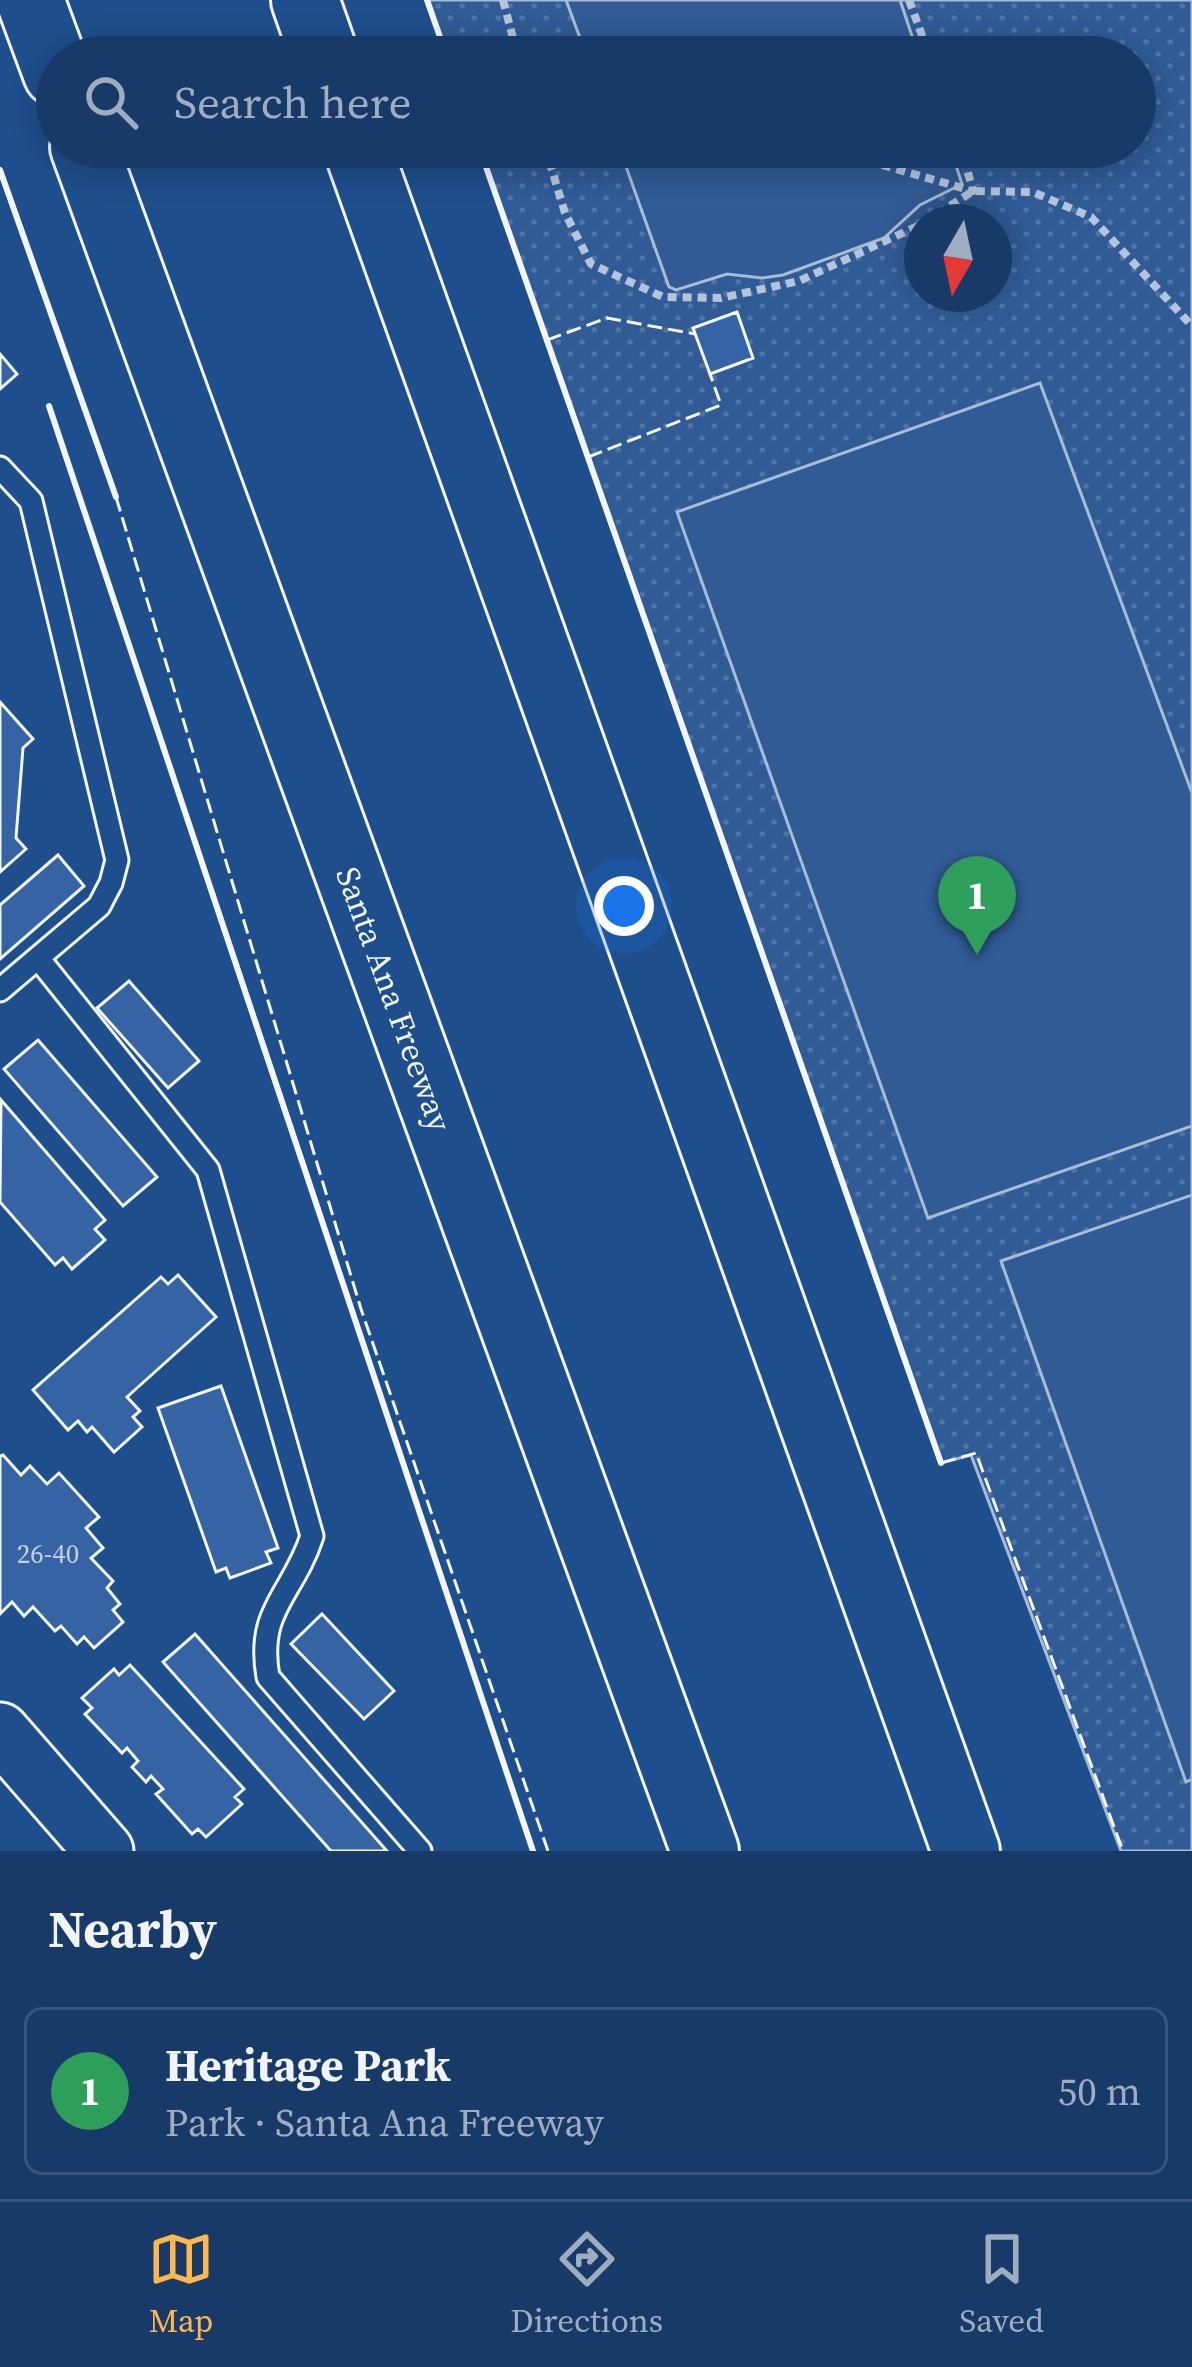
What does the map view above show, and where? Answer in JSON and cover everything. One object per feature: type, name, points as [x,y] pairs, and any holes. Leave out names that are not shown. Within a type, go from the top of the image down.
[{"type":"highway","points":[[30,0],[43,36]]},
{"type":"highway","points":[[305,0],[318,36]]},
{"type":"highway","name":"Santa Ana Freeway","points":[[92,168],[704,1851]]},
{"type":"highway","points":[[365,168],[966,1851]]},
{"type":"street","points":[[0,1732],[104,1851]]},
{"type":"lane","points":[[0,467],[31,501],[116,860],[112,883],[99,906],[0,990]]},
{"type":"lane","points":[[38,958],[208,1170],[313,1536],[302,1569],[275,1604],[268,1624],[262,1645],[268,1677],[420,1851]]},
{"type":"path","points":[[503,0],[512,36]]},
{"type":"path","points":[[909,0],[922,36]]},
{"type":"path","points":[[551,168],[565,213],[591,264],[663,297],[721,298],[800,280],[904,232]]},
{"type":"path","points":[[892,168],[973,191],[1033,192],[1091,217],[1192,326]]},
{"type":"path","points":[[967,168],[973,191]]},
{"type":"path","points":[[953,204],[973,191]]},
{"type":"shaded area","points":[[427,0],[1192,0],[1192,1851],[1121,1851],[971,1455],[941,1463],[486,168],[1156,168],[1156,36],[440,36]]},
{"type":"shaded area","points":[[566,0],[900,0],[912,36],[579,36]]},
{"type":"shaded area","points":[[626,168],[957,168],[962,184],[922,204],[904,204],[904,220],[884,238],[783,275],[727,274],[676,290],[669,287]]},
{"type":"shaded area","points":[[1040,383],[1192,793],[1192,1126],[928,1218],[677,512]]},
{"type":"shaded area","points":[[1192,1195],[1192,1779],[1186,1782],[1001,1261]]},
{"type":"building","points":[[737,312],[753,358],[710,374],[693,328]]},
{"type":"building","points":[[0,354],[17,374],[0,389]]},
{"type":"building","points":[[0,702],[33,739],[23,748],[16,838],[26,849],[0,872]]},
{"type":"building","points":[[58,855],[84,886],[0,959],[0,905]]},
{"type":"building","points":[[129,981],[199,1061],[168,1088],[97,1008]]},
{"type":"building","points":[[38,1040],[157,1177],[123,1206],[4,1069]]},
{"type":"building","points":[[1,1100],[105,1220],[95,1229],[105,1240],[72,1269],[63,1258],[55,1265],[0,1202]]},
{"type":"building","points":[[178,1275],[216,1317],[127,1397],[140,1411],[133,1417],[142,1427],[114,1452],[92,1427],[87,1432],[78,1421],[68,1430],[33,1390],[161,1277],[168,1284]]},
{"type":"building","points":[[221,1386],[278,1548],[266,1552],[271,1563],[230,1578],[226,1568],[216,1572],[158,1408]]},
{"type":"building","points":[[3,1455],[21,1475],[30,1466],[47,1484],[59,1473],[99,1517],[86,1528],[103,1548],[91,1558],[113,1581],[107,1588],[120,1604],[113,1610],[123,1622],[94,1648],[84,1637],[77,1644],[61,1626],[55,1631],[33,1607],[24,1616],[12,1602],[0,1614]]},
{"type":"building","points":[[322,1614],[394,1691],[364,1719],[291,1644]]},
{"type":"building","points":[[195,1634],[387,1851],[331,1851],[163,1662]]},
{"type":"building","points":[[130,1665],[244,1789],[235,1797],[242,1804],[206,1837],[198,1829],[192,1834],[156,1794],[163,1789],[151,1776],[146,1782],[132,1767],[138,1761],[127,1748],[122,1753],[85,1714],[92,1708],[82,1698],[114,1669],[119,1675]]},
{"type":"fence","points":[[547,340],[607,318],[695,334]]},
{"type":"fence","points":[[588,457],[721,405],[710,374]]},
{"type":"fence","points":[[116,497],[361,1309],[548,1851]]},
{"type":"fence","points":[[941,1463],[976,1453],[1123,1851]]},
{"type":"wall","points":[[427,0],[440,36]]},
{"type":"wall","points":[[486,168],[941,1463]]},
{"type":"wall","points":[[0,170],[116,497]]},
{"type":"wall","points":[[49,406],[533,1851]]},
{"type":"place","name":"Heritage Park","points":[[977,955]]}]
